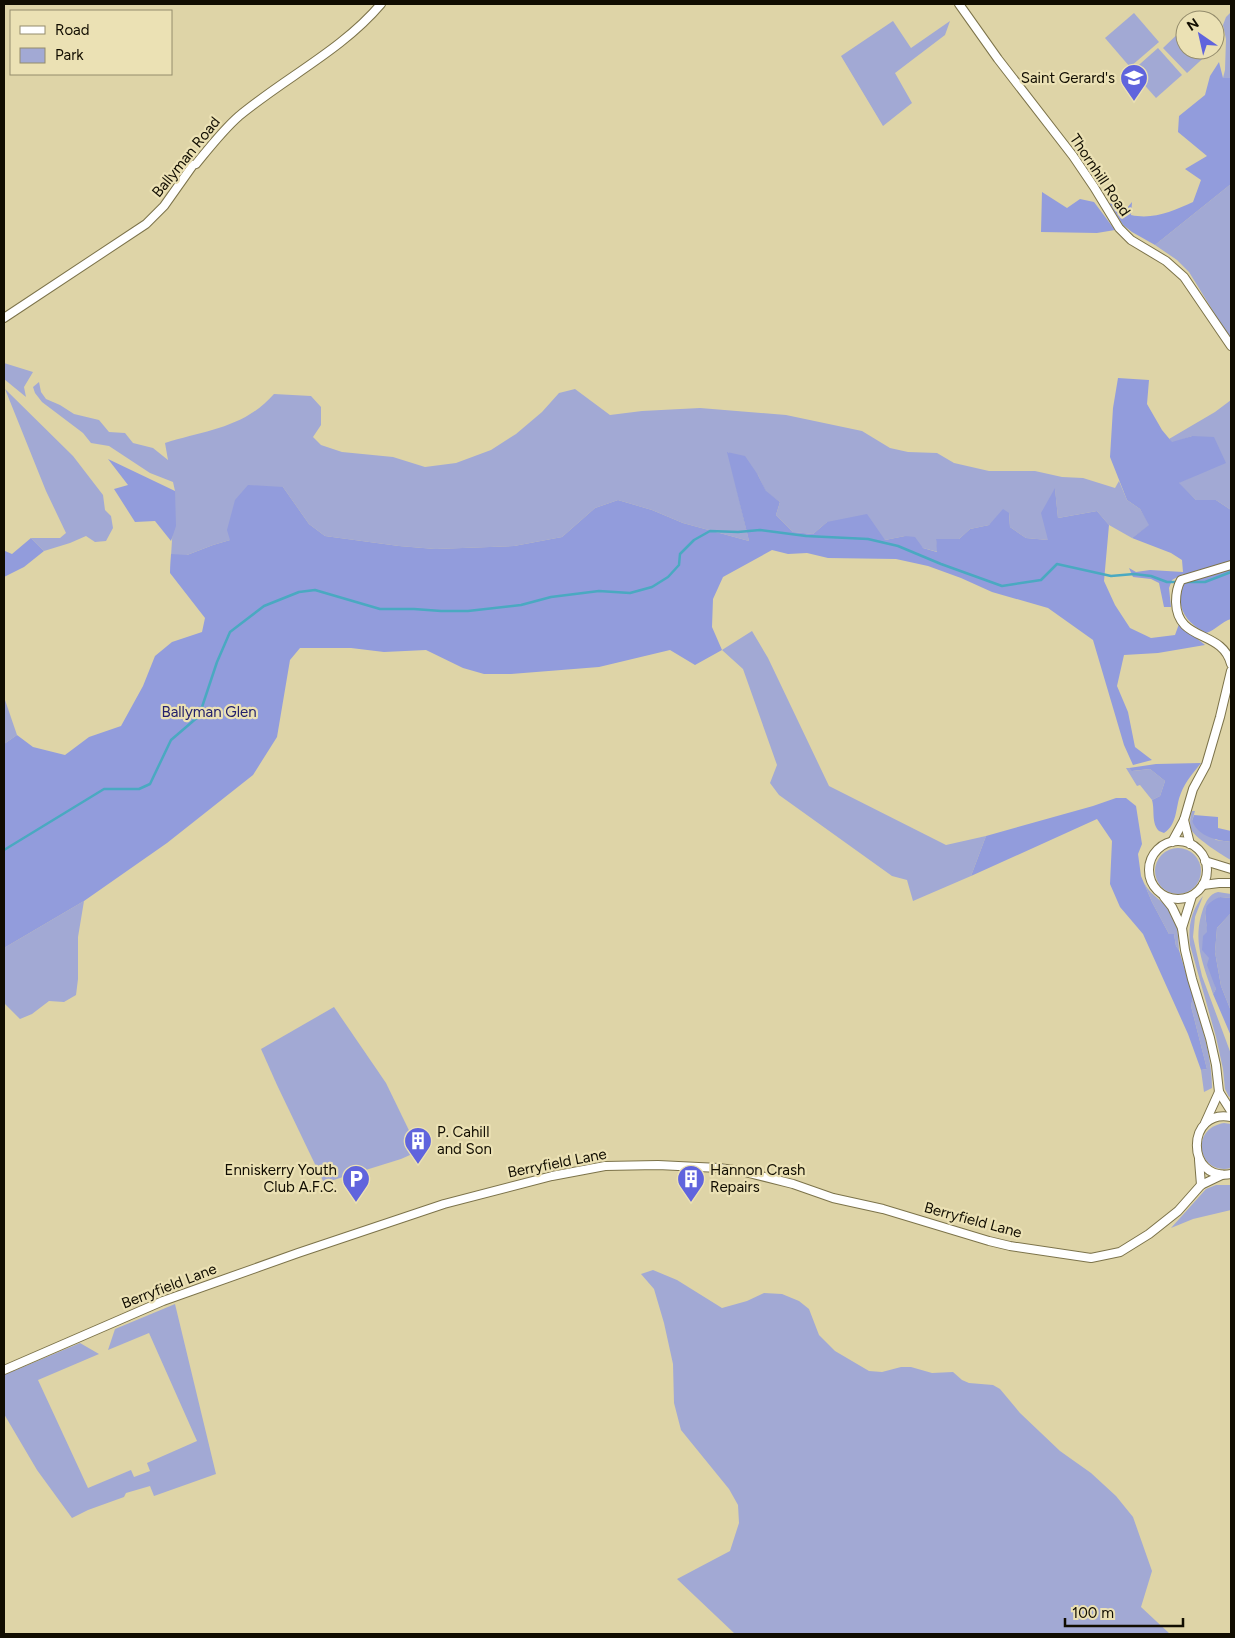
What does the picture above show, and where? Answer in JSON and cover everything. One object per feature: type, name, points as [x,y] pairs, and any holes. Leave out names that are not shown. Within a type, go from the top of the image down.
[{"type":"street","name":"Ballyman Road","points":[[4,318],[146,224],[164,206],[193,165],[196,164],[223,130],[240,115],[340,43],[367,21],[381,4]]},
{"type":"street","name":"Thornhill Road","points":[[959,4],[998,59],[1072,156],[1119,228],[1131,240],[1166,260],[1184,276],[1231,346]]},
{"type":"street","points":[[1231,565],[1181,580],[1176,591],[1179,618],[1186,628],[1221,646],[1228,655],[1231,664]]},
{"type":"street","points":[[1172,842],[1184,820],[1193,789],[1206,765],[1231,671]]},
{"type":"street","points":[[1184,820],[1190,844]]},
{"type":"street","points":[[1164,896],[1173,900],[1183,899],[1192,896],[1203,885],[1207,869],[1206,861],[1202,854],[1190,844],[1182,841],[1172,842],[1158,849],[1150,861],[1148,869],[1152,885],[1172,907],[1182,928],[1190,970],[1210,1038],[1219,1092],[1231,1111]]},
{"type":"street","points":[[1206,861],[1231,869]]},
{"type":"street","points":[[1203,885],[1231,884]]},
{"type":"street","points":[[1182,928],[1192,896]]},
{"type":"street","points":[[1201,1185],[1196,1142],[1219,1092]]},
{"type":"street","points":[[1203,1127],[1218,1117],[1231,1117]]},
{"type":"street","points":[[1199,1158],[1213,1172],[1222,1175]]},
{"type":"street","name":"Berryfield Lane","points":[[4,1370],[164,1301],[298,1253],[444,1204],[552,1176],[605,1166],[658,1165],[741,1171],[794,1184],[833,1198],[883,1209],[989,1241],[1091,1258],[1120,1252],[1149,1234],[1178,1211],[1201,1185],[1222,1175],[1231,1174]]},
{"type":"green space","points":[[1231,12],[1231,78],[1223,78],[1225,70],[1226,17]]},
{"type":"green space","points":[[1134,13],[1159,42],[1130,67],[1105,38]]},
{"type":"green space","points":[[893,21],[911,48],[950,21],[945,35],[895,73],[912,103],[883,126],[841,56]]},
{"type":"green space","points":[[1175,37],[1175,60],[1201,60],[1187,73],[1163,48]]},
{"type":"green space","points":[[1158,48],[1182,75],[1156,98],[1132,71]]},
{"type":"green space","points":[[1219,62],[1223,78],[1231,78],[1231,184],[1155,245],[1123,225],[1109,203],[1127,208],[1132,202],[1131,215],[1147,216],[1170,211],[1193,202],[1201,180],[1185,169],[1207,156],[1178,132],[1179,116],[1205,95],[1210,76]]},
{"type":"green space","points":[[1231,184],[1231,335],[1229,337],[1189,272],[1177,260],[1155,245]]},
{"type":"green space","points":[[1042,192],[1067,208],[1080,199],[1094,202],[1115,230],[1097,233],[1041,232]]},
{"type":"green space","points":[[4,363],[33,372],[24,387],[26,397],[4,379]]},
{"type":"green space","points":[[1118,378],[1149,380],[1147,404],[1162,430],[1172,442],[1192,436],[1214,437],[1226,463],[1179,483],[1196,500],[1216,500],[1231,510],[1231,619],[1206,633],[1198,629],[1183,611],[1181,597],[1186,580],[1183,574],[1172,580],[1169,588],[1171,607],[1164,607],[1159,583],[1151,579],[1133,577],[1129,568],[1136,572],[1150,570],[1183,572],[1182,560],[1171,553],[1132,538],[1149,525],[1140,509],[1127,500],[1110,457],[1113,408]]},
{"type":"green space","points":[[39,382],[41,392],[46,399],[74,414],[99,420],[109,432],[125,433],[133,443],[153,448],[168,460],[165,443],[210,431],[237,421],[250,414],[274,394],[311,396],[321,407],[321,425],[313,437],[321,445],[342,452],[393,457],[425,467],[456,463],[491,450],[516,434],[542,412],[559,393],[575,389],[610,415],[642,411],[700,408],[786,415],[862,431],[890,448],[908,452],[937,453],[954,463],[989,471],[1035,471],[1062,477],[1083,478],[1115,488],[1119,481],[1127,500],[1140,509],[1150,525],[1132,538],[1109,525],[1097,511],[1058,518],[1055,489],[1048,540],[1026,538],[1010,527],[1009,513],[989,525],[970,529],[959,539],[936,539],[938,552],[923,548],[905,536],[885,540],[827,522],[813,534],[793,532],[776,515],[780,502],[766,492],[758,475],[728,452],[749,541],[683,523],[652,510],[618,500],[595,508],[562,537],[514,546],[435,549],[399,546],[325,536],[309,524],[283,487],[230,540],[187,555],[170,573],[175,491],[173,482],[150,473],[109,446],[91,443],[83,433],[42,402],[33,387]]},
{"type":"green space","points":[[5,389],[73,456],[103,495],[105,510],[111,516],[113,528],[106,541],[95,542],[86,536],[44,551],[31,538],[60,538],[66,533],[46,491]]},
{"type":"green space","points":[[1231,400],[1231,510],[1216,500],[1196,500],[1178,483],[1196,475],[1192,436],[1172,443],[1169,439],[1215,412]]},
{"type":"green space","name":"Ballyman Glen","points":[[727,452],[745,456],[766,491],[780,502],[776,515],[793,532],[813,534],[827,522],[867,514],[885,540],[905,536],[915,537],[923,548],[937,552],[936,539],[959,539],[970,529],[989,525],[1003,509],[1009,513],[1010,527],[1026,538],[1048,540],[1041,513],[1055,488],[1058,518],[1097,511],[1109,525],[1104,581],[1115,605],[1130,628],[1151,638],[1175,635],[1179,624],[1205,645],[1158,653],[1124,655],[1117,686],[1128,712],[1135,747],[1152,760],[1133,765],[1124,745],[1093,640],[1048,608],[992,592],[928,566],[896,559],[828,558],[807,553],[788,554],[772,550],[723,577],[713,599],[712,627],[722,650],[695,665],[670,650],[599,667],[511,674],[484,674],[463,668],[426,650],[384,652],[351,648],[300,648],[290,660],[277,737],[253,775],[167,843],[84,901],[4,948],[4,744],[17,735],[33,747],[65,755],[89,737],[121,726],[143,686],[155,656],[172,642],[202,632],[205,618],[170,573],[171,554],[187,555],[230,540],[227,530],[235,500],[248,485],[283,487],[309,524],[325,536],[399,546],[435,549],[514,546],[562,537],[595,508],[618,500],[652,510],[683,523],[749,541]]},
{"type":"green space","points":[[108,459],[175,491],[176,526],[171,541],[155,521],[135,522],[114,489],[128,485]]},
{"type":"green space","points":[[31,538],[44,551],[24,567],[4,577],[5,551],[12,554]]},
{"type":"green space","points":[[752,631],[768,658],[829,786],[946,845],[986,836],[971,876],[913,901],[907,880],[892,876],[779,795],[770,783],[777,765],[743,669],[722,650]]},
{"type":"green space","points":[[4,697],[17,735],[4,744]]},
{"type":"green space","points":[[1201,763],[1183,789],[1172,825],[1164,833],[1159,831],[1154,820],[1152,800],[1160,796],[1165,781],[1150,769],[1132,771],[1129,768],[1156,764]]},
{"type":"green space","points":[[1126,768],[1133,771],[1150,769],[1165,781],[1160,796],[1152,800],[1140,785],[1137,786]]},
{"type":"green space","points":[[1116,798],[1126,798],[1136,806],[1142,844],[1138,854],[1141,876],[1169,934],[1174,934],[1176,946],[1179,950],[1193,997],[1191,1006],[1207,1069],[1201,1070],[1188,1034],[1143,934],[1120,907],[1110,884],[1112,841],[1097,819],[971,876],[986,836]]},
{"type":"green space","points":[[1192,811],[1195,811],[1192,821],[1216,840],[1231,842],[1231,860],[1216,851],[1192,831],[1190,821]]},
{"type":"green space","points":[[1194,815],[1218,817],[1218,828],[1231,831],[1231,842],[1214,839],[1203,834],[1192,821]]},
{"type":"green space","points":[[1178,848],[1191,852],[1197,858],[1201,871],[1197,884],[1191,890],[1178,894],[1165,890],[1159,884],[1155,871],[1159,858],[1165,852]]},
{"type":"green space","points":[[1144,883],[1168,908],[1173,916],[1177,930],[1179,950],[1176,946],[1174,934],[1169,934]]},
{"type":"green space","points":[[1218,892],[1231,894],[1231,898],[1220,897],[1205,910],[1211,966],[1216,989],[1213,994],[1200,952],[1199,931],[1205,904],[1210,896]]},
{"type":"green space","points":[[1203,896],[1195,917],[1193,937],[1202,976],[1231,1054],[1231,1096],[1229,1097],[1225,1089],[1216,1037],[1190,945],[1191,919]]},
{"type":"green space","points":[[1220,897],[1231,898],[1231,913],[1217,928],[1215,952],[1221,986],[1231,1011],[1231,1036],[1213,994],[1216,989],[1207,965],[1209,958],[1202,950],[1203,936],[1207,932],[1206,908],[1213,900]]},
{"type":"green space","points":[[84,901],[78,937],[76,995],[64,1002],[49,1001],[32,1014],[20,1019],[4,1003],[4,948]]},
{"type":"green space","points":[[1231,913],[1231,1011],[1221,986],[1215,952],[1217,928]]},
{"type":"green space","points":[[1193,997],[1206,1042],[1212,1076],[1212,1088],[1204,1092],[1201,1070],[1207,1069],[1191,1006]]},
{"type":"green space","points":[[334,1007],[386,1083],[419,1151],[401,1159],[324,1183],[261,1049]]},
{"type":"green space","points":[[1224,1123],[1231,1124],[1231,1168],[1220,1169],[1211,1165],[1205,1159],[1202,1151],[1202,1142],[1205,1134],[1213,1127]]},
{"type":"green space","points":[[1216,1185],[1231,1185],[1231,1210],[1193,1219],[1171,1228],[1206,1189]]},
{"type":"green space","points":[[653,1270],[677,1280],[722,1308],[747,1301],[764,1293],[782,1294],[799,1301],[809,1309],[819,1335],[835,1351],[869,1371],[882,1372],[901,1367],[911,1367],[932,1373],[953,1372],[969,1383],[993,1385],[1000,1389],[1020,1413],[1060,1451],[1091,1473],[1116,1496],[1133,1517],[1152,1571],[1141,1607],[1170,1634],[735,1634],[677,1579],[730,1551],[739,1523],[738,1505],[729,1489],[681,1430],[674,1403],[673,1364],[664,1323],[654,1289],[641,1274]]},
{"type":"green space","points":[[175,1304],[216,1474],[154,1496],[150,1486],[126,1493],[124,1497],[72,1518],[37,1470],[4,1414],[4,1375],[80,1343],[99,1354],[38,1380],[88,1488],[131,1470],[134,1477],[150,1471],[147,1463],[197,1441],[149,1333],[108,1350],[115,1329]]},
{"type":"waterway","points":[[4,850],[104,789],[139,789],[150,784],[171,740],[199,716],[217,662],[230,632],[264,606],[299,592],[315,590],[380,609],[441,611],[468,611],[521,605],[551,597],[599,591],[630,593],[652,587],[668,577],[679,565],[680,554],[694,540],[710,531],[738,532],[760,530],[806,536],[868,539],[898,546],[1002,586],[1041,580],[1057,564],[1111,576],[1134,574],[1151,576],[1167,582],[1179,582]]},
{"type":"waterway","points":[[1185,582],[1205,582],[1231,572]]},
{"type":"place","name":"Saint Gerard's","points":[[1134,102]]},
{"type":"place","name":"P. Cahill and Son","points":[[418,1165]]},
{"type":"place","name":"Enniskerry Youth Club A.F.C.","points":[[356,1203]]},
{"type":"place","name":"Hannon Crash Repairs","points":[[691,1203]]}]
